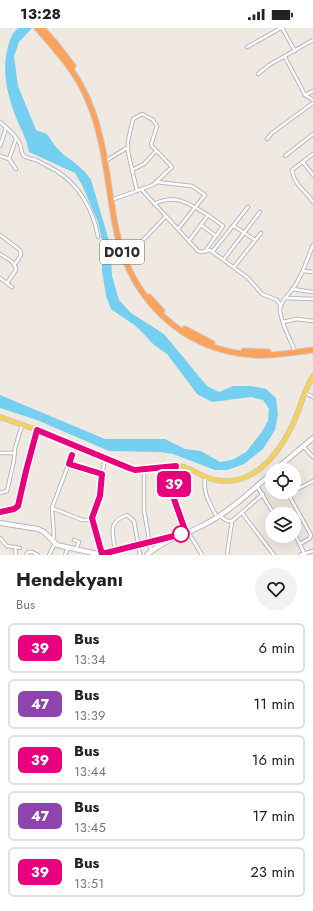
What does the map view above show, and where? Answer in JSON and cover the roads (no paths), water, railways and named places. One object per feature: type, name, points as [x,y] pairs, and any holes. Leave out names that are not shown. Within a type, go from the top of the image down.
[{"type":"highway","name":"D010","points":[[37,28],[42,30],[68,58],[79,75],[98,119],[126,257],[134,274],[151,299],[165,314],[187,331],[208,341],[234,350],[268,352],[313,346]]},
{"type":"highway","name":"D010","points":[[42,30],[76,76],[92,110],[100,139],[116,229],[123,257],[133,279],[151,305],[169,322],[191,337],[224,350],[268,356],[313,350]]},
{"type":"main road","points":[[0,417],[37,430],[75,447],[135,470],[176,466],[185,467],[216,480],[240,479],[249,476],[265,465],[278,449],[291,428],[304,392],[313,377]]},
{"type":"main road","points":[[283,463],[313,438]]},
{"type":"main road","points":[[147,555],[151,551],[218,517],[265,479]]},
{"type":"main road","points":[[0,523],[38,529],[44,532],[57,545],[76,549],[83,553],[100,554],[187,533]]},
{"type":"street","points":[[247,47],[281,28],[295,51]]},
{"type":"street","points":[[258,74],[269,65],[313,40]]},
{"type":"street","points":[[267,139],[272,133],[313,102],[305,95],[285,57]]},
{"type":"street","points":[[305,95],[313,91]]},
{"type":"street","points":[[114,199],[137,191],[141,189],[153,185],[172,167],[151,145],[157,126],[152,120],[142,114],[133,120],[128,141],[128,152],[137,191]]},
{"type":"street","points":[[0,122],[19,142],[22,154],[55,170],[73,185],[81,195],[92,215],[98,237]]},
{"type":"street","points":[[0,146],[6,128]]},
{"type":"street","points":[[285,156],[313,134]]},
{"type":"street","points":[[9,159],[16,138]]},
{"type":"street","points":[[107,160],[128,148]]},
{"type":"street","points":[[132,170],[144,164],[156,151]]},
{"type":"street","points":[[313,154],[292,171],[297,184],[313,202]]},
{"type":"street","points":[[0,156],[9,159],[16,169]]},
{"type":"street","points":[[303,162],[313,175]]},
{"type":"street","points":[[156,182],[192,186],[205,195],[178,229]]},
{"type":"street","points":[[141,189],[198,251],[213,251],[248,278],[262,294],[277,300],[281,306]]},
{"type":"street","points":[[310,198],[313,195]]},
{"type":"street","points":[[154,204],[164,200],[173,199],[190,204],[223,226],[206,251]]},
{"type":"street","points":[[213,251],[248,207]]},
{"type":"street","points":[[224,259],[260,212]]},
{"type":"street","points":[[189,241],[208,215]]},
{"type":"street","points":[[126,257],[166,216]]},
{"type":"street","points":[[201,224],[216,236]]},
{"type":"street","points":[[234,226],[255,240]]},
{"type":"street","points":[[234,267],[261,233]]},
{"type":"street","points":[[0,235],[20,250],[20,255],[14,264]]},
{"type":"street","points":[[294,349],[283,322],[280,309],[285,298],[292,290],[303,271],[311,254],[313,245]]},
{"type":"street","points":[[0,254],[14,264],[16,270],[7,283]]},
{"type":"street","points":[[303,271],[313,272]]},
{"type":"street","points":[[0,278],[12,287]]},
{"type":"street","points":[[292,290],[313,292]]},
{"type":"street","points":[[285,298],[313,299]]},
{"type":"street","points":[[283,322],[297,319],[313,321]]},
{"type":"street","points":[[304,392],[313,397]]},
{"type":"street","points":[[0,493],[7,491],[9,485],[15,448],[22,426]]},
{"type":"street","points":[[0,512],[14,509],[18,506],[37,430]]},
{"type":"street","points":[[303,446],[313,457]]},
{"type":"street","points":[[51,539],[54,536],[52,508],[75,447]]},
{"type":"street","points":[[0,452],[15,453]]},
{"type":"street","points":[[100,554],[92,518],[100,496],[105,459]]},
{"type":"street","points":[[69,464],[102,474]]},
{"type":"street","points":[[176,466],[173,490],[174,499],[187,533],[202,555]]},
{"type":"street","points":[[144,469],[144,510],[151,551]]},
{"type":"street","points":[[205,476],[204,487],[207,497],[218,517],[227,521],[232,520],[242,513],[263,494]]},
{"type":"street","points":[[301,487],[313,481]]},
{"type":"street","points":[[257,486],[270,507]]},
{"type":"street","points":[[291,499],[311,535],[310,538],[300,544],[305,554]]},
{"type":"street","points":[[52,508],[82,520],[93,520]]},
{"type":"street","points":[[242,513],[274,555]]},
{"type":"street","points":[[115,550],[113,537],[114,523],[116,520],[127,515],[134,521],[140,555]]},
{"type":"street","points":[[226,555],[232,520]]},
{"type":"street","points":[[0,538],[7,546],[20,548]]},
{"type":"street","points":[[74,540],[78,542],[76,549]]},
{"type":"street","points":[[49,555],[56,543]]},
{"type":"street","points":[[15,547],[16,555]]},
{"type":"street","points":[[64,555],[68,548]]},
{"type":"street","points":[[300,555],[313,551]]},
{"type":"street","points":[[26,555],[28,552],[38,555]]},
{"type":"water","points":[[18,28],[32,28],[19,42],[14,56],[18,86],[36,130],[47,134],[55,146],[85,172],[91,180],[110,244],[112,276],[119,300],[131,313],[164,334],[207,386],[219,392],[233,386],[251,386],[266,389],[276,398],[278,414],[275,430],[263,449],[244,464],[227,470],[215,470],[173,454],[160,452],[109,451],[37,420],[0,408],[0,395],[105,439],[165,439],[185,449],[201,451],[220,462],[232,460],[246,452],[261,433],[268,421],[269,409],[263,400],[251,397],[212,402],[197,394],[167,354],[154,345],[137,327],[111,309],[106,296],[102,271],[102,241],[98,222],[82,185],[75,173],[29,152],[26,140],[8,94],[5,75],[6,56],[10,39]]}]
